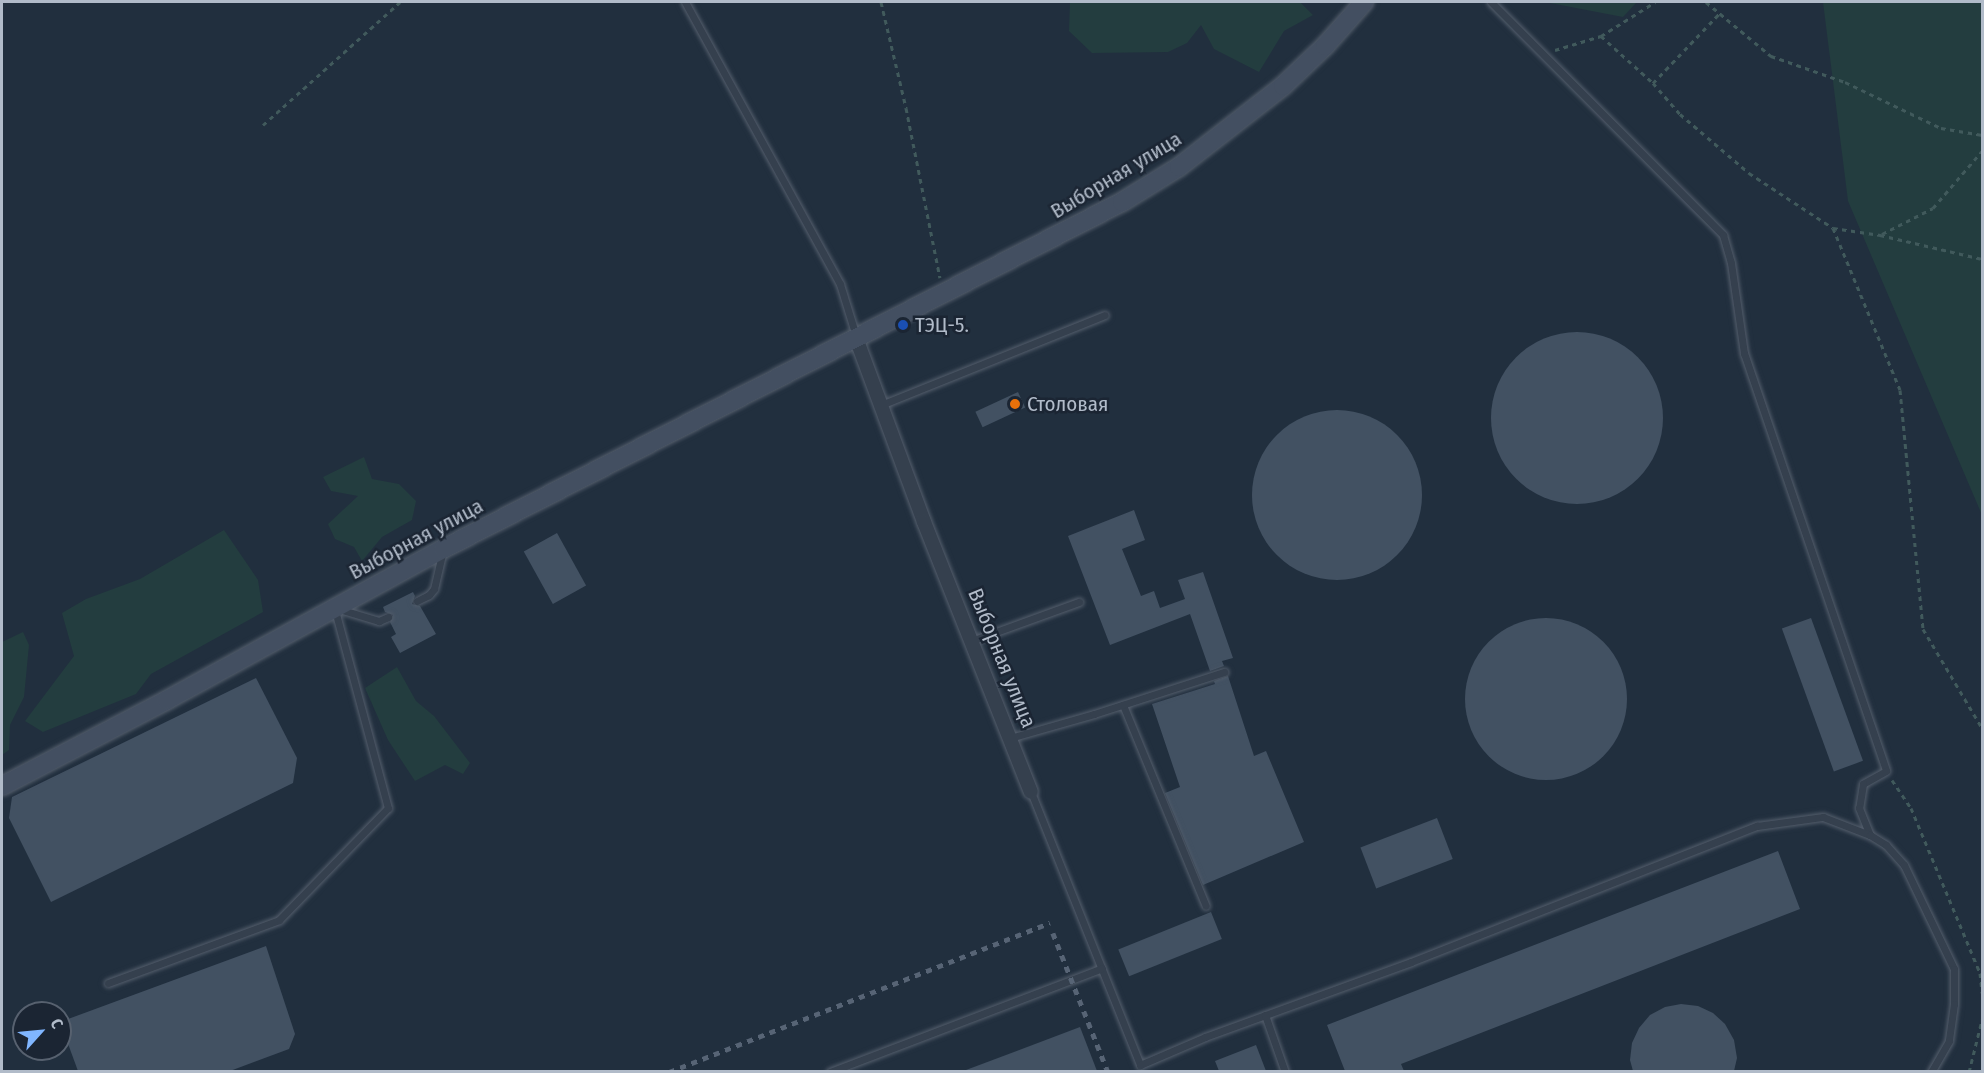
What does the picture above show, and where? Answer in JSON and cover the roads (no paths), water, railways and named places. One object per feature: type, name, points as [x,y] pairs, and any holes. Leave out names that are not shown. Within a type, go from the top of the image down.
[{"type":"main road","name":"Выборная улица","points":[[2,786],[167,700],[443,549],[1122,202],[1179,167],[1283,86],[1325,46],[1364,2]]},
{"type":"street","name":"Выборная улица","points":[[856,338],[1031,792]]},
{"type":"lane","points":[[685,2],[840,284],[856,338]]},
{"type":"lane","points":[[1491,2],[1723,235],[1731,263],[1744,352],[1886,771],[1863,784],[1859,808],[1870,835]]},
{"type":"lane","points":[[881,405],[1105,315]]},
{"type":"lane","points":[[417,601],[429,595],[434,589],[443,549]]},
{"type":"lane","points":[[971,641],[1079,602]]},
{"type":"lane","points":[[334,608],[379,621],[388,617]]},
{"type":"lane","points":[[108,983],[279,920],[388,807],[334,608]]},
{"type":"lane","points":[[1010,738],[1224,672]]},
{"type":"lane","points":[[1123,705],[1206,906]]},
{"type":"lane","points":[[1031,792],[1142,1068],[1265,1015],[1422,957],[1758,826],[1823,817],[1870,835],[1886,845],[1904,865],[1954,969],[1954,1004],[1949,1041],[1931,1071]]},
{"type":"lane","points":[[830,1071],[1102,968]]},
{"type":"lane","points":[[1265,1015],[1285,1071]]},
{"type":"railway","points":[[669,1072],[1050,923]]},
{"type":"railway","points":[[1053,933],[1108,1072]]},
{"type":"place","name":"ТЭЦ-5.","points":[[903,325]]},
{"type":"place","name":"Столовая","points":[[1015,404]]}]
